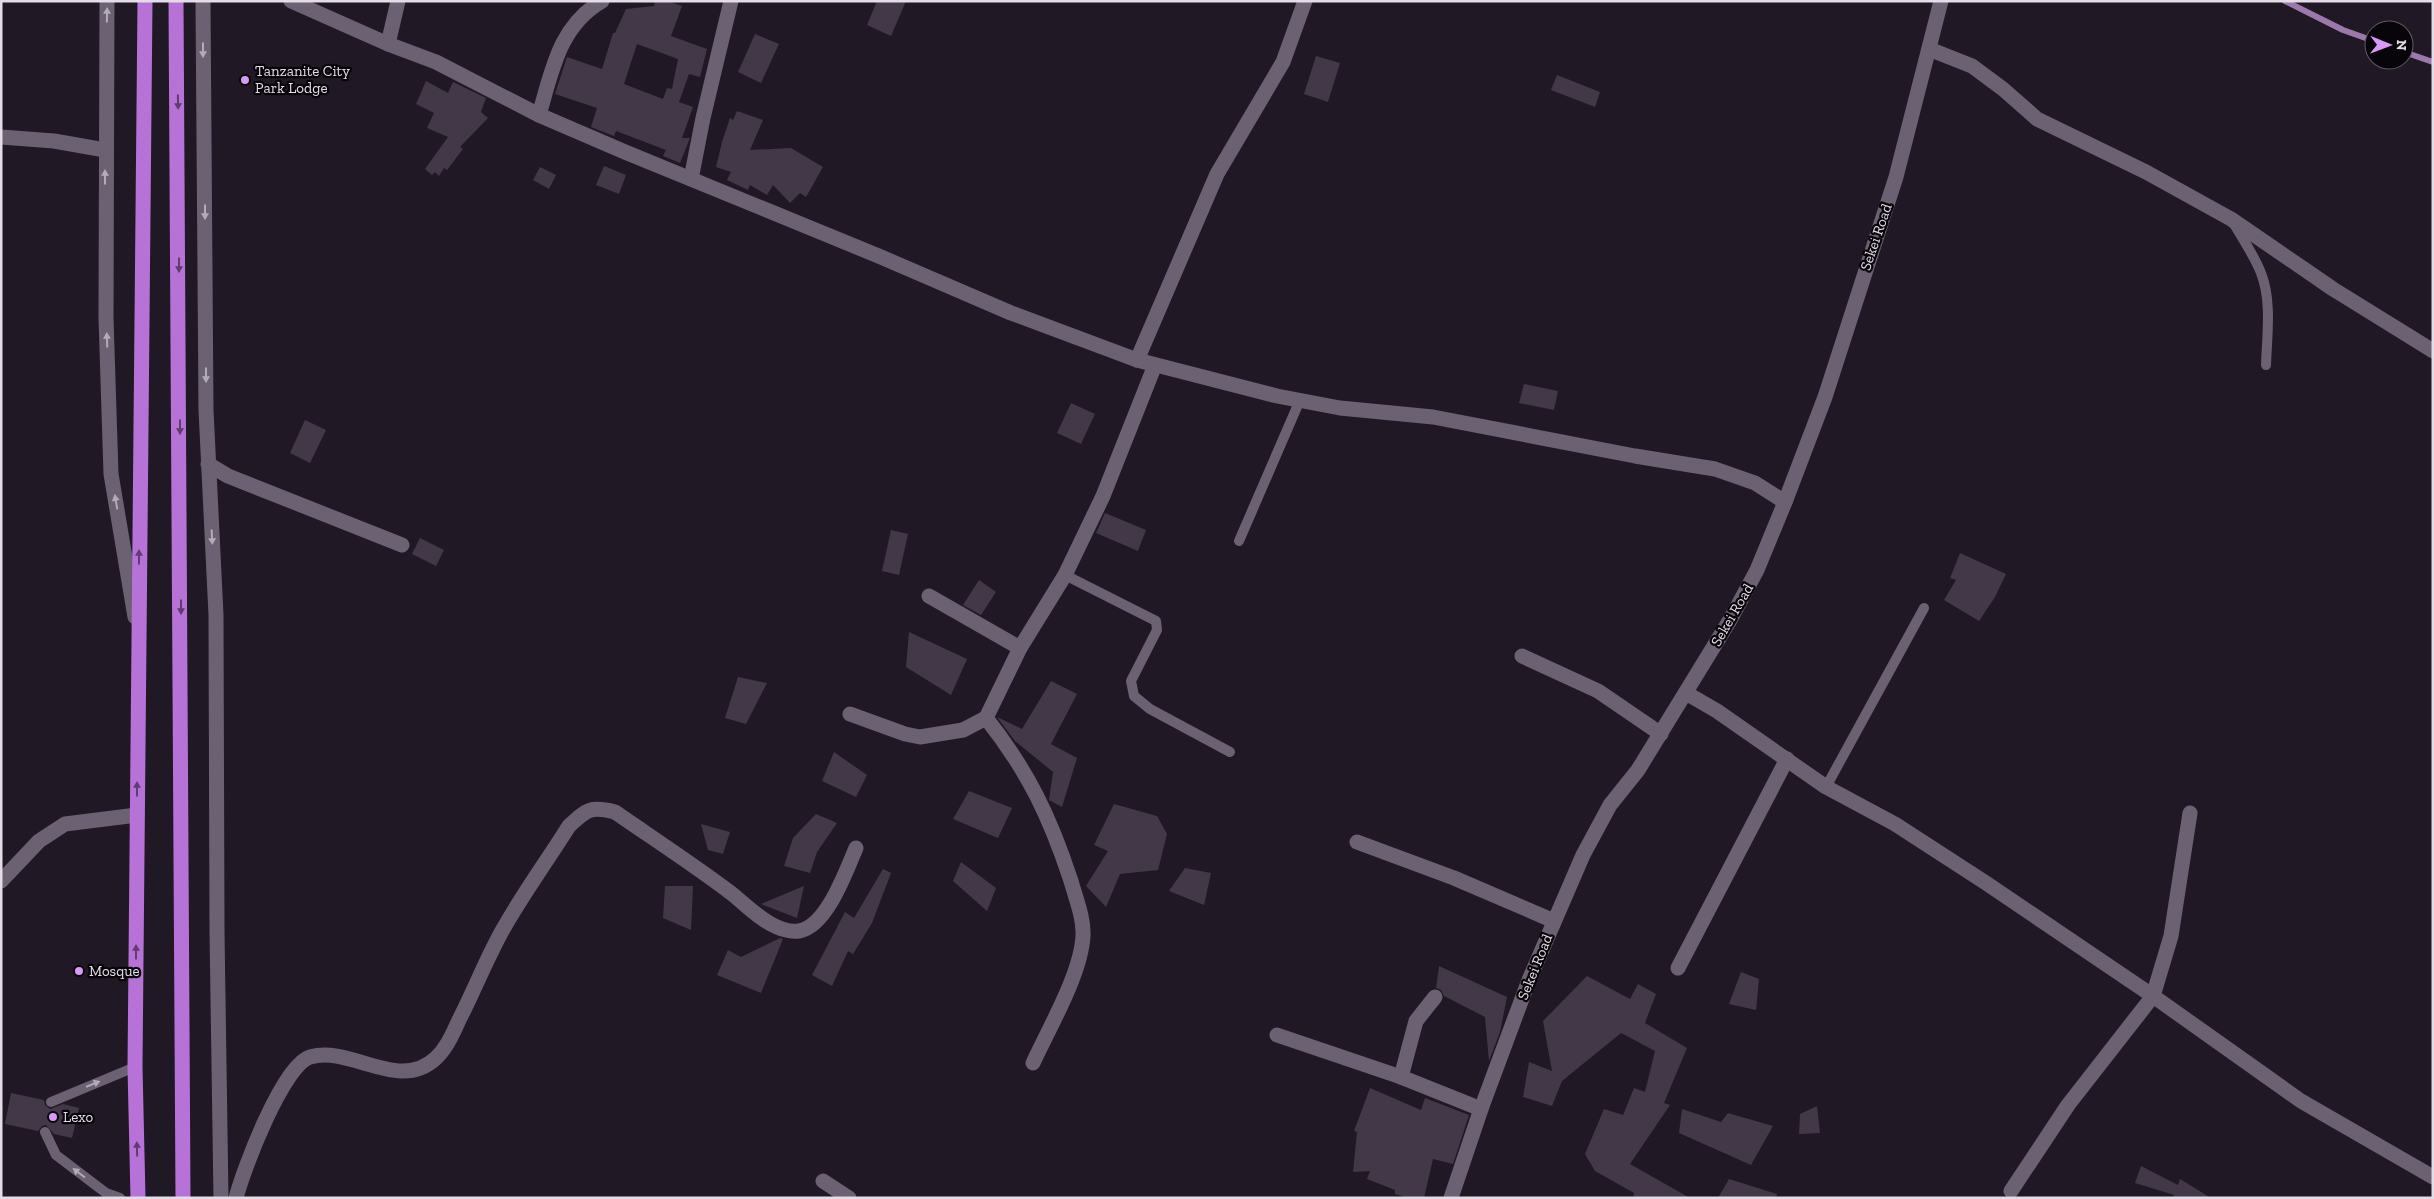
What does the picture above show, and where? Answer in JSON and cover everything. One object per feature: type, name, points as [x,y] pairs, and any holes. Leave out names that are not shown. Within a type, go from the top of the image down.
[{"type":"highway","points":[[138,1198],[135,1067],[145,1]]},
{"type":"highway","points":[[176,1],[183,1198]]},
{"type":"street","points":[[107,1],[105,150],[106,318],[111,474],[139,636]]},
{"type":"street","points":[[203,1],[208,464],[216,615],[216,931],[221,1198]]},
{"type":"street","points":[[291,1],[388,44],[436,62],[539,115],[1011,313],[1137,360],[1340,408],[1442,418],[1635,456],[1715,469],[1755,483],[1785,502]]},
{"type":"street","points":[[388,44],[398,1]]},
{"type":"street","points":[[539,115],[556,58],[566,35],[583,13],[602,1]]},
{"type":"street","points":[[691,179],[703,118],[731,1]]},
{"type":"street","points":[[1137,360],[1217,174],[1283,62],[1305,1]]},
{"type":"street","name":"Sekei Road","points":[[1451,1198],[1481,1109],[1529,980],[1583,855],[1610,805],[1638,770],[1661,734],[1757,570],[1785,502],[1825,397],[1896,177],[1941,1]]},
{"type":"street","points":[[1928,49],[1972,66],[2003,89],[2037,119],[2146,172],[2231,219],[2333,289],[2433,350]]},
{"type":"street","points":[[1,137],[54,141],[105,150]]},
{"type":"street","points":[[850,714],[905,734],[920,737],[963,730],[986,718],[1020,648],[1065,575],[1103,496],[1155,365]]},
{"type":"street","points":[[208,464],[228,476],[402,545]]},
{"type":"street","points":[[929,596],[1020,648]]},
{"type":"street","points":[[1522,656],[1598,691],[1661,734]]},
{"type":"street","points":[[1686,693],[1717,711],[1826,787],[1895,824],[2153,996],[2301,1101],[2433,1177]]},
{"type":"street","points":[[986,718],[1012,751],[1042,804],[1059,843],[1080,910],[1083,936],[1076,968],[1033,1063]]},
{"type":"street","points":[[1678,968],[1787,759]]},
{"type":"street","points":[[236,1198],[241,1178],[255,1143],[286,1081],[297,1064],[308,1057],[325,1054],[399,1071],[416,1069],[437,1057],[449,1040],[503,930],[569,826],[584,812],[596,808],[615,812],[731,893],[758,916],[777,927],[790,931],[806,928],[823,915],[840,885],[856,848]]},
{"type":"street","points":[[2011,1191],[2068,1106],[2153,996],[2171,936],[2190,814]]},
{"type":"street","points":[[1,882],[39,841],[66,824],[137,815]]},
{"type":"street","points":[[1357,842],[1454,878],[1554,921]]},
{"type":"street","points":[[1401,1077],[1416,1021],[1435,997]]},
{"type":"street","points":[[1278,1035],[1401,1077],[1481,1109]]},
{"type":"street","points":[[823,1181],[849,1198]]},
{"type":"lane","points":[[2231,219],[2261,273],[2266,298],[2268,326],[2266,365]]},
{"type":"lane","points":[[1239,541],[1300,400]]},
{"type":"lane","points":[[1065,575],[1156,621],[1157,630],[1131,681],[1134,696],[1150,709],[1230,752]]},
{"type":"lane","points":[[1826,787],[1924,608]]},
{"type":"lane","points":[[51,1102],[135,1067]]},
{"type":"lane","points":[[45,1132],[56,1155],[106,1194],[120,1198]]},
{"type":"building","points":[[655,1],[667,1],[682,6],[671,36],[707,49],[700,77],[689,74],[679,102],[693,107],[682,138],[690,138],[680,163],[663,156],[666,150],[616,131],[614,136],[591,127],[597,108],[555,94],[567,57],[602,69],[613,33],[615,33],[626,9],[654,6]],"holes":[[[637,44],[678,59],[672,89],[667,88],[663,99],[624,84]]]},
{"type":"building","points":[[877,1],[906,1],[891,36],[867,25]]},
{"type":"building","points":[[755,34],[779,44],[761,83],[738,72]]},
{"type":"building","points":[[1316,56],[1340,63],[1328,102],[1304,94]]},
{"type":"building","points":[[1557,75],[1600,92],[1595,107],[1551,90]]},
{"type":"building","points":[[426,81],[448,93],[453,82],[486,98],[481,112],[488,118],[460,147],[463,149],[447,170],[444,168],[439,176],[435,172],[432,175],[425,169],[448,137],[427,128],[434,113],[416,104]]},
{"type":"building","points":[[737,111],[763,120],[750,150],[791,148],[823,167],[806,197],[800,193],[790,203],[773,185],[767,195],[750,185],[748,190],[727,180],[731,172],[716,167],[730,118],[733,120]]},
{"type":"building","points":[[604,166],[626,175],[619,194],[596,185]]},
{"type":"building","points":[[540,167],[556,175],[549,189],[533,180]]},
{"type":"building","points":[[1524,384],[1558,391],[1554,410],[1519,403]]},
{"type":"building","points":[[1071,403],[1095,414],[1081,444],[1057,433]]},
{"type":"building","points":[[305,420],[326,430],[310,463],[290,453]]},
{"type":"building","points":[[1105,513],[1146,530],[1138,551],[1096,533]]},
{"type":"building","points":[[891,530],[908,534],[899,575],[882,571]]},
{"type":"building","points":[[420,538],[444,550],[436,566],[412,554]]},
{"type":"building","points":[[1960,553],[2006,574],[1995,597],[1979,621],[1944,600],[1956,580],[1950,578]]},
{"type":"building","points":[[979,580],[996,592],[981,615],[963,605]]},
{"type":"building","points":[[909,632],[967,659],[951,695],[906,667]]},
{"type":"building","points":[[738,677],[767,683],[746,724],[725,718]]},
{"type":"building","points":[[1051,681],[1077,694],[1051,744],[1077,758],[1062,807],[1049,800],[1053,772],[1015,741],[997,717],[1022,729]]},
{"type":"building","points":[[834,752],[867,775],[856,797],[822,781]]},
{"type":"building","points":[[969,791],[1012,808],[998,838],[953,819]]},
{"type":"building","points":[[1114,804],[1157,816],[1167,834],[1158,870],[1120,874],[1106,907],[1086,886],[1108,851],[1094,845]]},
{"type":"building","points":[[816,814],[837,823],[817,852],[810,873],[784,866],[793,838]]},
{"type":"building","points":[[701,824],[730,832],[723,854],[708,850]]},
{"type":"building","points":[[961,862],[996,888],[987,911],[953,881]]},
{"type":"building","points":[[1185,868],[1211,873],[1204,905],[1169,891]]},
{"type":"building","points":[[883,869],[891,873],[872,923],[853,954],[848,951],[832,986],[812,975],[845,912],[854,918]]},
{"type":"building","points":[[665,886],[693,886],[691,930],[663,918]]},
{"type":"building","points":[[804,886],[797,918],[761,904]]},
{"type":"building","points":[[780,938],[783,939],[761,993],[717,975],[728,950],[741,957]]},
{"type":"building","points":[[1439,966],[1507,997],[1500,1032],[1489,1061],[1485,1017],[1444,996],[1441,990],[1436,988]]},
{"type":"building","points":[[1741,972],[1759,979],[1756,1010],[1729,1004]]},
{"type":"building","points":[[1587,976],[1630,999],[1638,984],[1656,994],[1645,1023],[1687,1048],[1664,1103],[1670,1105],[1630,1164],[1690,1198],[1633,1198],[1634,1193],[1595,1171],[1585,1154],[1604,1109],[1623,1115],[1634,1088],[1645,1092],[1655,1051],[1621,1033],[1562,1081],[1552,1106],[1523,1097],[1529,1062],[1552,1071],[1543,1021]]},
{"type":"building","points":[[1370,1088],[1421,1110],[1425,1098],[1469,1115],[1453,1164],[1433,1159],[1424,1198],[1409,1198],[1395,1194],[1395,1190],[1367,1179],[1370,1171],[1353,1172],[1357,1132],[1354,1131]]},
{"type":"building","points":[[11,1093],[44,1100],[45,1105],[50,1109],[63,1104],[79,1108],[72,1138],[54,1134],[46,1125],[42,1126],[38,1131],[5,1124]]},
{"type":"building","points":[[1817,1106],[1820,1133],[1799,1134],[1800,1114]]},
{"type":"building","points":[[1682,1109],[1721,1122],[1728,1113],[1773,1126],[1751,1165],[1679,1133]]},
{"type":"building","points":[[2141,1166],[2178,1185],[2180,1179],[2211,1198],[2173,1198],[2174,1195],[2135,1183]]},
{"type":"building","points":[[1729,1179],[1777,1194],[1776,1198],[1718,1198]]},
{"type":"waterway","points":[[2285,1],[2343,30],[2364,37]]},
{"type":"waterway","points":[[2414,55],[2433,62]]},
{"type":"place","name":"Tanzanite City Park Lodge","points":[[245,80]]},
{"type":"place","name":"Mosque","points":[[79,971]]},
{"type":"place","name":"Lexo","points":[[53,1117]]}]
